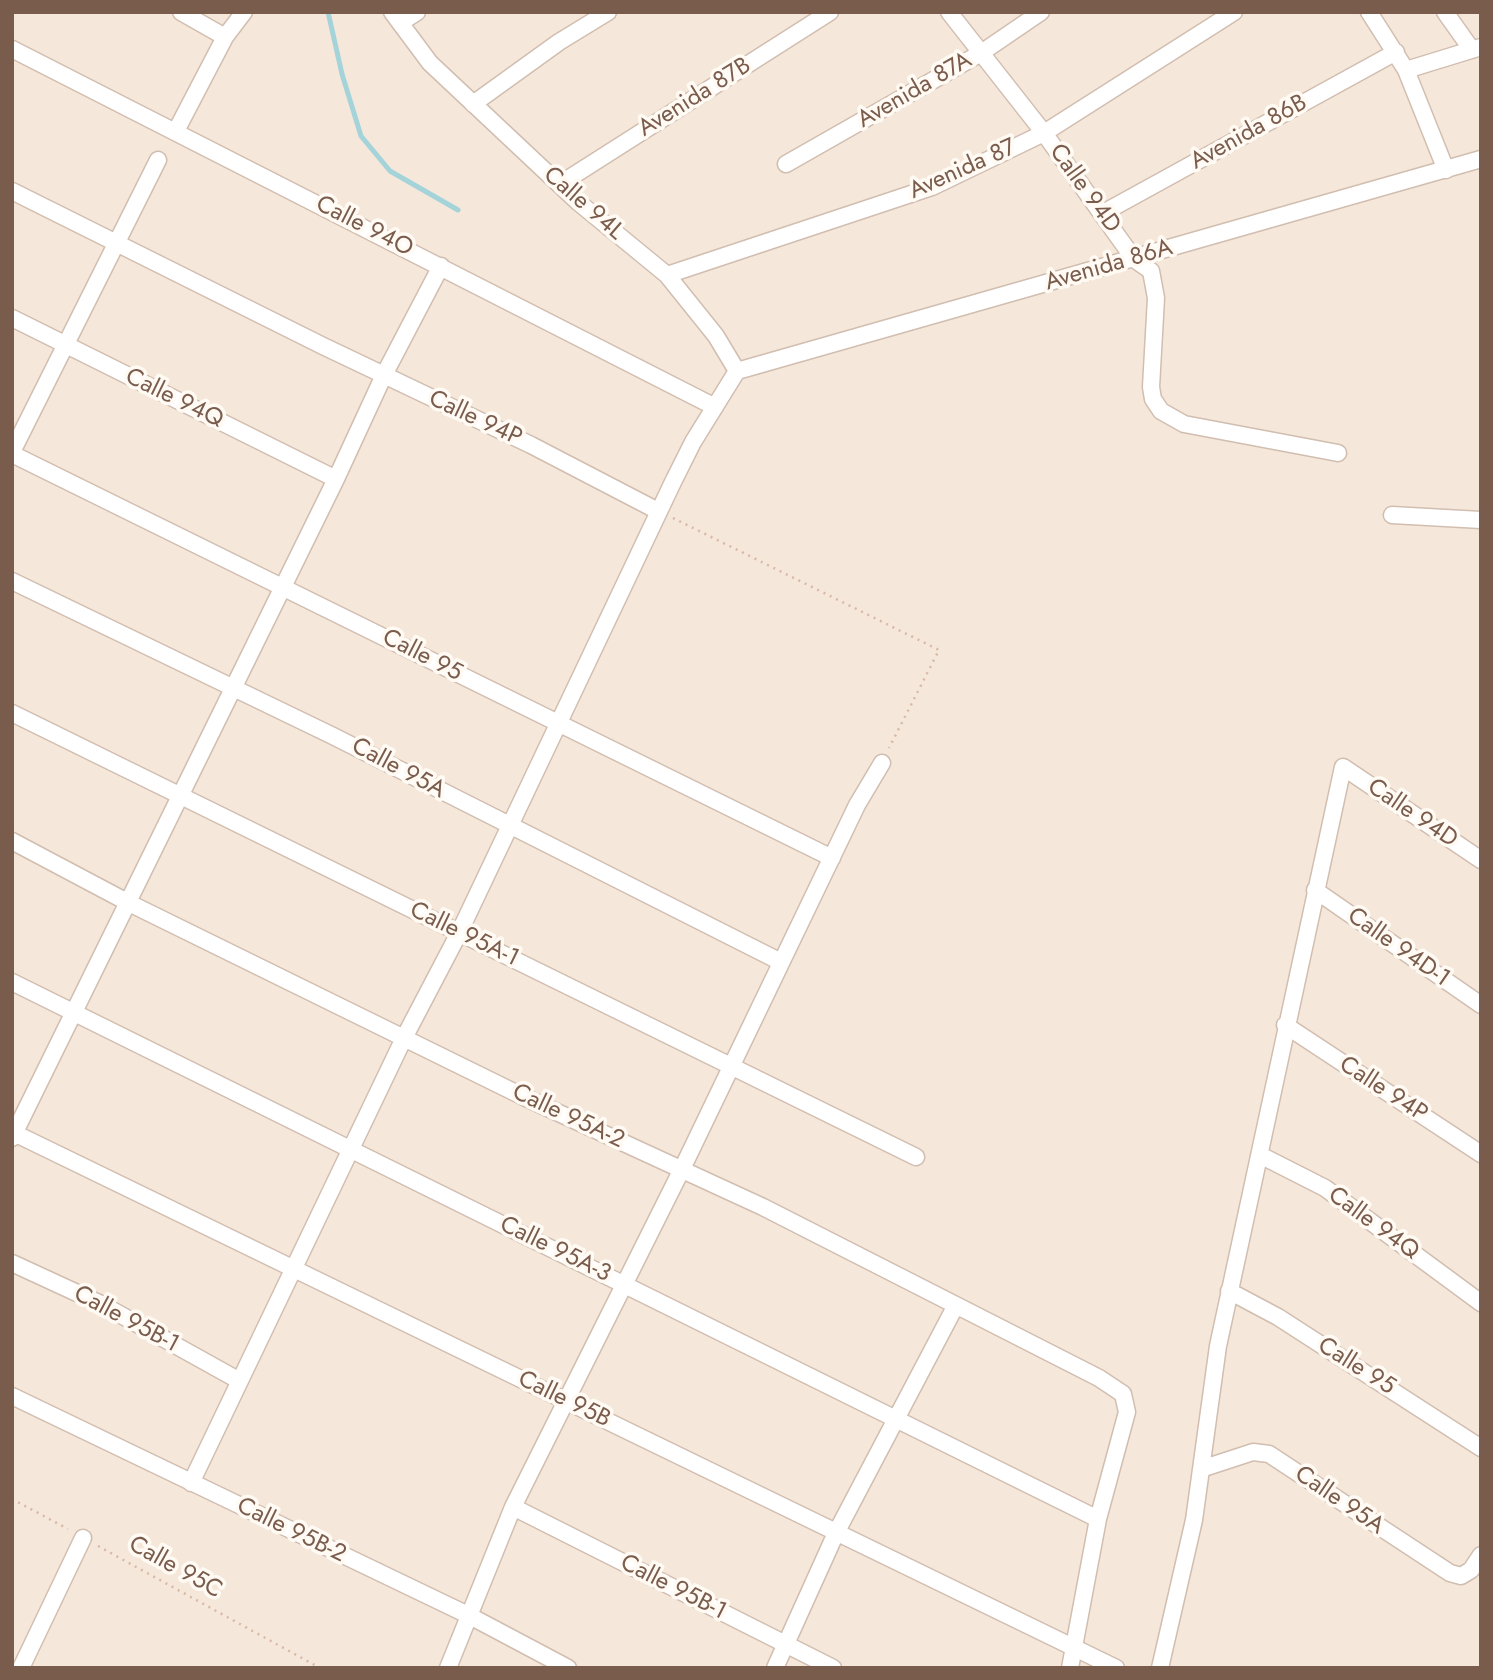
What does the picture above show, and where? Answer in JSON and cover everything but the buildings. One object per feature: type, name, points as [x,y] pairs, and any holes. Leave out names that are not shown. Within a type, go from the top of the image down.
[{"type":"street","points":[[181,12],[225,37]]},
{"type":"street","points":[[176,131],[225,37],[244,12]]},
{"type":"street","points":[[396,18],[417,12]]},
{"type":"street","points":[[473,104],[608,12]]},
{"type":"street","name":"Avenida 87B","points":[[560,184],[830,12]]},
{"type":"street","name":"Calle 94D","points":[[950,12],[1044,133],[1134,259],[1151,271],[1156,298],[1151,387],[1161,411],[1184,424],[1338,453]]},
{"type":"street","name":"Avenida 87A","points":[[786,164],[981,53],[1041,12]]},
{"type":"street","name":"Avenida 87","points":[[667,275],[933,187],[1044,133],[1234,12]]},
{"type":"street","points":[[1369,12],[1406,69],[1446,170]]},
{"type":"street","points":[[1406,69],[1477,49],[1445,12]]},
{"type":"street","name":"Calle 94L","points":[[396,18],[430,63],[473,104],[560,184],[667,275],[716,336],[737,371]]},
{"type":"street","name":"Calle 94O","points":[[12,49],[715,407]]},
{"type":"street","name":"Avenida 86B","points":[[1103,213],[1396,52]]},
{"type":"street","name":"Avenida 86A","points":[[737,371],[1481,159]]},
{"type":"street","points":[[12,453],[158,160]]},
{"type":"street","name":"Calle 94P","points":[[12,191],[531,445],[658,511]]},
{"type":"street","points":[[13,1135],[182,796],[384,375],[441,266]]},
{"type":"street","name":"Calle 94Q","points":[[12,318],[336,479]]},
{"type":"street","points":[[191,1483],[292,1268],[353,1150],[404,1038],[459,933],[658,511],[693,442],[737,371]]},
{"type":"street","name":"Calle 95","points":[[12,453],[832,858]]},
{"type":"street","points":[[1392,515],[1481,520]]},
{"type":"street","name":"Calle 95A","points":[[12,581],[333,736],[781,962]]},
{"type":"street","name":"Calle 95A-1","points":[[12,713],[916,1157]]},
{"type":"street","points":[[448,1668],[513,1507],[881,763]]},
{"type":"street","name":"Calle 94D","points":[[1315,890],[1343,767],[1481,860]]},
{"type":"street","name":"Calle 95A-2","points":[[12,841],[129,903],[404,1038],[763,1207],[1099,1378],[1123,1394],[1127,1412],[1098,1519]]},
{"type":"street","points":[[1160,1668],[1194,1520],[1218,1346],[1315,890]]},
{"type":"street","name":"Calle 94D-1","points":[[1315,890],[1481,1005]]},
{"type":"street","name":"Calle 95A-3","points":[[12,982],[1098,1519]]},
{"type":"street","name":"Calle 94P","points":[[1285,1025],[1481,1154]]},
{"type":"street","name":"Calle 95B","points":[[13,1135],[1116,1668]]},
{"type":"street","name":"Calle 94Q","points":[[1260,1155],[1325,1188],[1481,1303]]},
{"type":"street","name":"Calle 95B-1","points":[[12,1264],[103,1305],[238,1380]]},
{"type":"street","name":"Calle 95","points":[[1229,1291],[1278,1317],[1481,1448]]},
{"type":"street","points":[[775,1668],[836,1533],[955,1307]]},
{"type":"street","name":"Calle 95B-2","points":[[12,1396],[468,1615],[568,1668]]},
{"type":"street","name":"Calle 95A","points":[[1201,1469],[1253,1452],[1269,1454],[1438,1567],[1461,1576],[1471,1570],[1481,1555]]},
{"type":"street","name":"Calle 95B-1","points":[[513,1507],[833,1668]]},
{"type":"street","points":[[1070,1668],[1098,1519]]},
{"type":"street","points":[[20,1668],[83,1538]]},
{"type":"path","points":[[658,511],[936,648],[938,656],[881,763]]},
{"type":"path","name":"Calle 95C","points":[[12,1499],[320,1668]]},
{"type":"shaded area","points":[[12,12],[1481,12],[1481,1668],[12,1668]]},
{"type":"waterway","points":[[328,12],[342,74],[361,136],[390,171],[458,210]]}]
